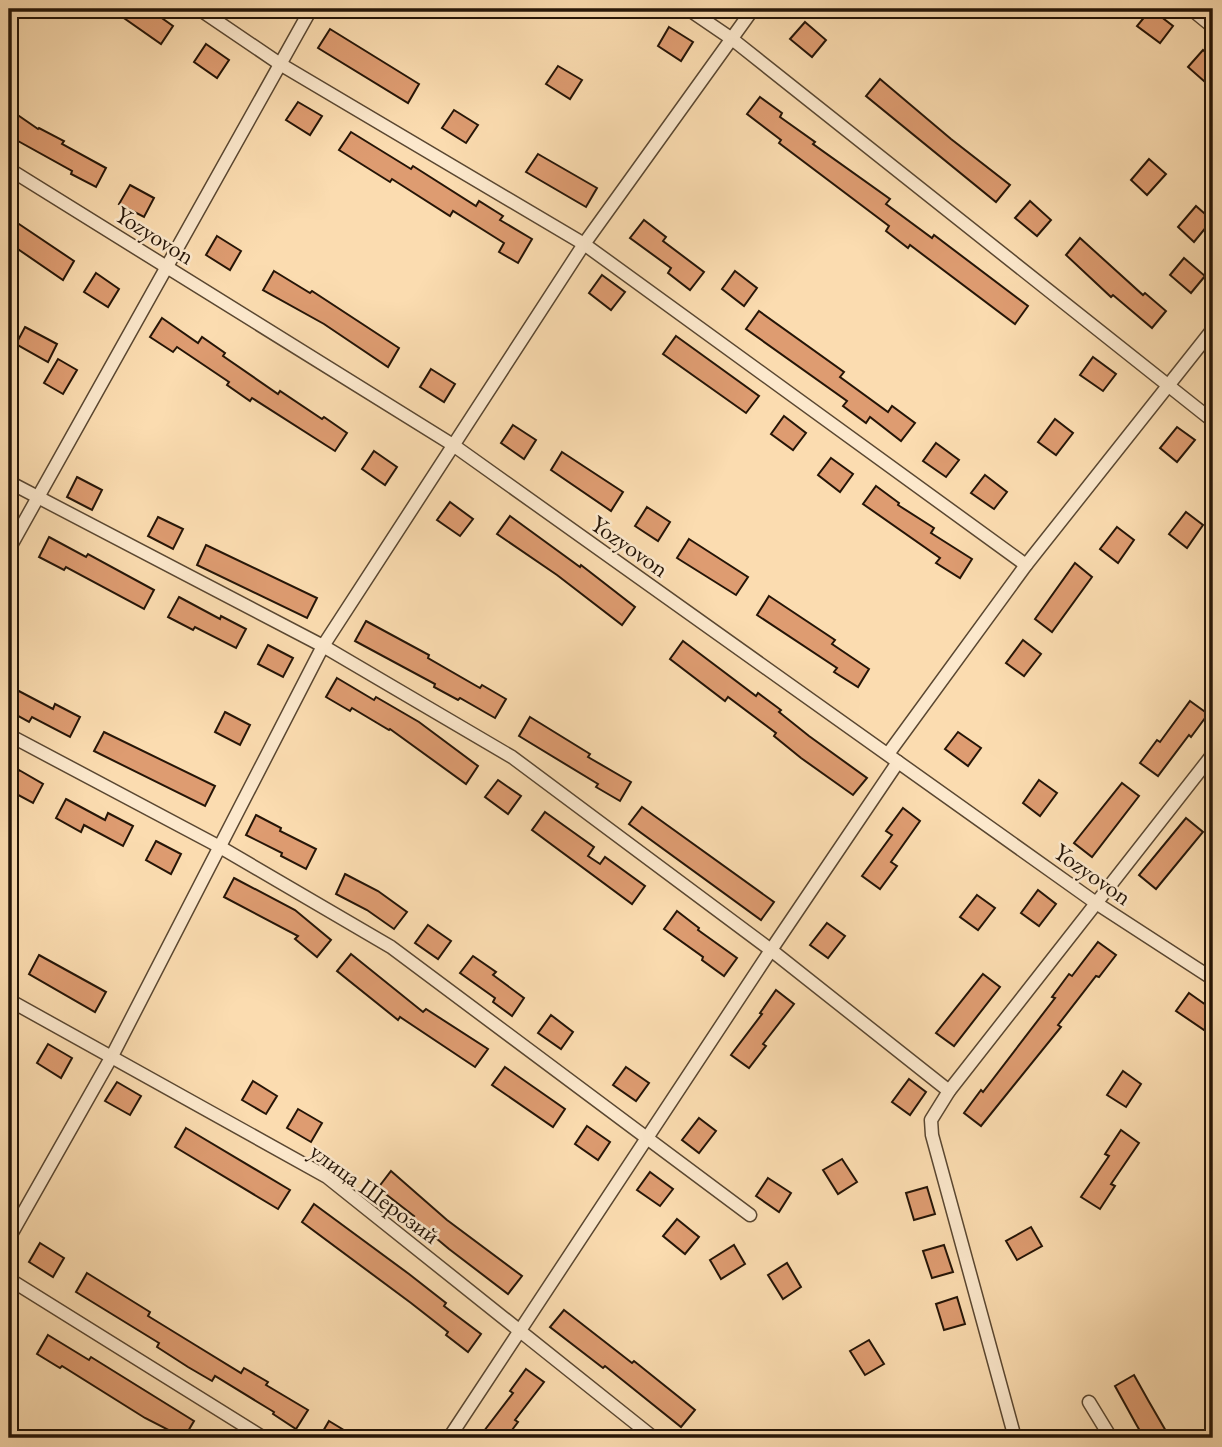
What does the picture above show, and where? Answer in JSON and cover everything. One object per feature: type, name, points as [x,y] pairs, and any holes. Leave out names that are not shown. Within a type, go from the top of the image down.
[{"type":"street","points":[[199,9],[280,64],[584,244],[1026,565]]},
{"type":"street","points":[[9,549],[311,9]]},
{"type":"street","points":[[688,9],[732,39],[1170,384],[1213,421]]},
{"type":"street","points":[[9,1238],[112,1056],[323,646],[584,244],[754,9]]},
{"type":"street","points":[[1191,9],[1213,27]]},
{"type":"street","name":"Yozyovon","points":[[9,169],[453,445],[1096,903],[1213,979]]},
{"type":"street","points":[[449,1438],[771,950],[893,758],[1026,565],[1213,329]]},
{"type":"street","points":[[9,482],[323,646],[512,757],[771,950],[949,1091]]},
{"type":"street","points":[[9,735],[220,846],[391,947],[750,1215]]},
{"type":"street","points":[[1015,1438],[932,1135],[931,1120],[949,1091],[1213,754]]},
{"type":"street","name":"улица Шерозий","points":[[9,1000],[327,1177],[654,1438]]},
{"type":"street","points":[[9,1279],[264,1438]]},
{"type":"street","points":[[1089,1402],[1111,1438]]},
{"type":"building","points":[[111,9],[149,9],[173,26],[161,44]]},
{"type":"building","points":[[1151,9],[1173,26],[1160,43],[1137,26]]},
{"type":"building","points":[[805,22],[826,40],[812,57],[790,39]]},
{"type":"building","points":[[669,27],[693,42],[681,61],[658,46]]},
{"type":"building","points":[[330,29],[419,84],[408,103],[318,48]]},
{"type":"building","points":[[206,44],[229,60],[217,78],[194,62]]},
{"type":"building","points":[[1203,50],[1213,59],[1213,89],[1188,67]]},
{"type":"building","points":[[558,66],[582,80],[570,99],[546,84]]},
{"type":"building","points":[[880,79],[1010,185],[996,202],[866,96]]},
{"type":"building","points":[[760,97],[782,113],[780,117],[815,142],[813,144],[890,199],[886,204],[932,238],[934,235],[1028,306],[1015,324],[910,245],[908,248],[886,231],[889,226],[779,143],[781,140],[747,114]]},
{"type":"building","points":[[298,102],[322,116],[310,135],[286,120]]},
{"type":"building","points":[[9,109],[38,129],[64,141],[62,144],[106,168],[96,187],[9,136]]},
{"type":"building","points":[[454,110],[478,125],[466,143],[442,128]]},
{"type":"building","points":[[351,132],[411,169],[413,166],[476,206],[479,201],[503,216],[500,220],[532,239],[518,263],[499,252],[504,243],[453,211],[450,216],[392,179],[390,182],[339,150]]},
{"type":"building","points":[[538,154],[597,188],[586,207],[526,172]]},
{"type":"building","points":[[1149,159],[1166,174],[1147,195],[1131,180]]},
{"type":"building","points":[[130,185],[154,198],[144,217],[119,204]]},
{"type":"building","points":[[1030,201],[1051,220],[1037,236],[1015,218]]},
{"type":"building","points":[[1196,206],[1212,220],[1194,242],[1178,227]]},
{"type":"building","points":[[13,220],[74,261],[63,280],[9,243],[9,227]]},
{"type":"building","points":[[644,220],[666,237],[663,241],[704,272],[690,290],[668,273],[671,268],[630,238]]},
{"type":"building","points":[[217,236],[241,251],[230,270],[206,255]]},
{"type":"building","points":[[1080,238],[1143,295],[1145,293],[1166,311],[1152,328],[1113,295],[1111,297],[1066,255]]},
{"type":"building","points":[[1184,258],[1205,276],[1191,293],[1170,275]]},
{"type":"building","points":[[274,271],[310,293],[312,291],[399,348],[388,367],[324,324],[263,290]]},
{"type":"building","points":[[735,271],[757,288],[744,306],[722,289]]},
{"type":"building","points":[[96,273],[119,289],[108,307],[84,292]]},
{"type":"building","points":[[602,275],[625,292],[611,310],[589,293]]},
{"type":"building","points":[[759,311],[844,372],[840,377],[888,412],[892,406],[915,423],[901,441],[870,417],[866,423],[843,406],[847,401],[746,329]]},
{"type":"building","points":[[162,318],[198,343],[202,337],[225,353],[223,356],[278,394],[280,391],[347,433],[335,451],[252,398],[250,401],[227,385],[229,382],[177,347],[173,352],[150,337]]},
{"type":"building","points":[[25,327],[57,344],[48,362],[16,344]]},
{"type":"building","points":[[676,336],[759,396],[746,413],[663,354]]},
{"type":"building","points":[[1093,357],[1116,374],[1103,391],[1080,375]]},
{"type":"building","points":[[58,359],[77,370],[63,394],[44,383]]},
{"type":"building","points":[[431,369],[455,384],[444,402],[420,387]]},
{"type":"building","points":[[784,416],[806,433],[793,450],[771,434]]},
{"type":"building","points":[[1055,419],[1073,433],[1056,455],[1038,442]]},
{"type":"building","points":[[513,425],[536,440],[524,459],[501,443]]},
{"type":"building","points":[[1177,427],[1195,440],[1177,462],[1160,448]]},
{"type":"building","points":[[936,443],[959,460],[946,477],[923,461]]},
{"type":"building","points":[[374,451],[397,467],[385,485],[362,469]]},
{"type":"building","points":[[562,452],[623,492],[611,511],[551,470]]},
{"type":"building","points":[[831,458],[853,474],[840,492],[818,475]]},
{"type":"building","points":[[985,475],[1007,492],[994,509],[971,493]]},
{"type":"building","points":[[77,477],[102,490],[92,510],[67,497]]},
{"type":"building","points":[[876,486],[899,503],[898,505],[934,528],[931,533],[972,559],[960,578],[936,563],[940,558],[863,504]]},
{"type":"building","points":[[450,502],[473,519],[460,536],[437,520]]},
{"type":"building","points":[[647,507],[670,522],[658,541],[635,526]]},
{"type":"building","points":[[1186,512],[1203,525],[1187,548],[1169,534]]},
{"type":"building","points":[[510,516],[580,567],[581,565],[635,607],[622,625],[557,575],[497,534]]},
{"type":"building","points":[[158,517],[183,529],[173,549],[148,536]]},
{"type":"building","points":[[1117,527],[1134,540],[1118,563],[1100,549]]},
{"type":"building","points":[[49,537],[86,557],[88,554],[154,590],[144,609],[66,567],[64,570],[39,557]]},
{"type":"building","points":[[689,539],[748,577],[736,595],[677,558]]},
{"type":"building","points":[[206,545],[317,598],[307,618],[197,565]]},
{"type":"building","points":[[1075,563],[1092,577],[1052,632],[1035,619]]},
{"type":"building","points":[[769,596],[835,640],[832,644],[869,669],[858,687],[834,672],[837,668],[757,615]]},
{"type":"building","points":[[179,597],[220,619],[221,616],[246,629],[236,648],[195,627],[193,630],[168,617]]},
{"type":"building","points":[[366,621],[429,655],[428,658],[480,688],[482,685],[506,699],[495,718],[434,687],[435,684],[355,641]]},
{"type":"building","points":[[1023,640],[1041,654],[1024,676],[1006,663]]},
{"type":"building","points":[[683,641],[756,696],[758,693],[781,710],[779,712],[809,736],[867,778],[853,795],[801,758],[774,736],[776,733],[728,697],[725,701],[670,659]]},
{"type":"building","points":[[268,645],[293,658],[283,677],[258,664]]},
{"type":"building","points":[[337,678],[419,722],[478,766],[466,784],[390,729],[326,697]]},
{"type":"building","points":[[15,689],[53,709],[55,704],[80,717],[70,737],[32,717],[29,722],[9,711],[9,701]]},
{"type":"building","points":[[1190,701],[1208,714],[1158,776],[1140,763],[1157,740],[1160,742]]},
{"type":"building","points":[[225,712],[250,725],[240,745],[215,732]]},
{"type":"building","points":[[530,717],[590,754],[588,757],[631,782],[620,801],[596,787],[598,784],[519,736]]},
{"type":"building","points":[[104,732],[215,786],[205,806],[94,751]]},
{"type":"building","points":[[958,732],[981,748],[968,766],[945,749]]},
{"type":"building","points":[[19,770],[43,784],[33,803],[9,790]]},
{"type":"building","points":[[498,780],[521,796],[508,814],[485,797]]},
{"type":"building","points":[[1039,780],[1057,793],[1040,816],[1023,803]]},
{"type":"building","points":[[1122,783],[1139,796],[1092,857],[1074,843]]},
{"type":"building","points":[[66,799],[105,820],[108,813],[133,826],[123,846],[84,825],[81,832],[56,818]]},
{"type":"building","points":[[642,807],[774,902],[761,920],[629,824]]},
{"type":"building","points":[[903,808],[920,821],[891,862],[897,866],[880,889],[862,876],[892,835],[886,831]]},
{"type":"building","points":[[545,812],[594,847],[588,856],[600,864],[605,857],[645,886],[632,904],[532,830]]},
{"type":"building","points":[[256,815],[316,849],[306,869],[246,835]]},
{"type":"building","points":[[1186,818],[1203,832],[1156,889],[1139,875]]},
{"type":"building","points":[[156,841],[181,854],[171,874],[146,860]]},
{"type":"building","points":[[345,874],[378,891],[407,912],[394,929],[367,910],[336,894]]},
{"type":"building","points":[[234,878],[295,910],[331,940],[317,957],[295,939],[298,936],[224,897]]},
{"type":"building","points":[[1038,890],[1056,904],[1039,926],[1021,913]]},
{"type":"building","points":[[977,895],[995,908],[978,930],[960,917]]},
{"type":"building","points":[[677,911],[737,958],[724,976],[664,929]]},
{"type":"building","points":[[827,923],[845,936],[828,958],[810,945]]},
{"type":"building","points":[[428,925],[451,941],[438,959],[415,943]]},
{"type":"building","points":[[1098,942],[1116,955],[1099,977],[1096,976],[1058,1025],[1061,1027],[981,1126],[964,1113],[1055,998],[1052,997],[1069,974],[1072,976]]},
{"type":"building","points":[[351,954],[423,1012],[426,1009],[488,1049],[475,1067],[400,1017],[398,1020],[337,971]]},
{"type":"building","points":[[39,955],[106,992],[95,1012],[29,974]]},
{"type":"building","points":[[473,956],[496,972],[493,975],[524,998],[512,1016],[493,1002],[495,998],[460,973]]},
{"type":"building","points":[[983,974],[1000,987],[954,1046],[936,1033]]},
{"type":"building","points":[[776,990],[794,1004],[763,1044],[766,1046],[749,1068],[731,1055],[762,1014],[760,1013]]},
{"type":"building","points":[[1189,993],[1213,1010],[1213,1036],[1176,1011]]},
{"type":"building","points":[[551,1015],[573,1032],[561,1049],[538,1033]]},
{"type":"building","points":[[48,1044],[72,1058],[61,1078],[37,1063]]},
{"type":"building","points":[[505,1067],[565,1109],[553,1127],[492,1085]]},
{"type":"building","points":[[626,1067],[649,1083],[636,1101],[613,1085]]},
{"type":"building","points":[[1123,1071],[1141,1084],[1126,1107],[1107,1095]]},
{"type":"building","points":[[909,1079],[926,1092],[910,1115],[892,1102]]},
{"type":"building","points":[[253,1081],[277,1096],[266,1114],[242,1100]]},
{"type":"building","points":[[117,1082],[141,1096],[130,1115],[105,1101]]},
{"type":"building","points":[[298,1109],[322,1123],[311,1142],[287,1128]]},
{"type":"building","points":[[699,1118],[716,1131],[699,1153],[682,1140]]},
{"type":"building","points":[[587,1126],[610,1142],[598,1160],[575,1144]]},
{"type":"building","points":[[186,1128],[290,1190],[278,1209],[175,1147]]},
{"type":"building","points":[[1121,1130],[1139,1143],[1111,1184],[1115,1186],[1100,1209],[1081,1197],[1109,1156],[1105,1154]]},
{"type":"building","points":[[842,1159],[857,1182],[838,1194],[823,1170]]},
{"type":"building","points":[[391,1171],[447,1220],[522,1276],[508,1294],[449,1249],[412,1218],[414,1216],[378,1188]]},
{"type":"building","points":[[650,1172],[673,1189],[660,1206],[637,1190]]},
{"type":"building","points":[[768,1178],[791,1193],[779,1212],[756,1196]]},
{"type":"building","points":[[927,1187],[935,1214],[914,1220],[906,1193]]},
{"type":"building","points":[[314,1204],[409,1274],[446,1303],[444,1306],[481,1334],[468,1352],[446,1335],[448,1332],[411,1303],[302,1222]]},
{"type":"building","points":[[677,1219],[699,1237],[685,1254],[663,1236]]},
{"type":"building","points":[[1031,1227],[1042,1246],[1017,1260],[1006,1241]]},
{"type":"building","points":[[40,1243],[64,1258],[53,1277],[29,1262]]},
{"type":"building","points":[[734,1245],[745,1264],[721,1279],[710,1260]]},
{"type":"building","points":[[944,1245],[953,1272],[932,1278],[923,1251]]},
{"type":"building","points":[[787,1263],[801,1287],[783,1299],[768,1275]]},
{"type":"building","points":[[87,1273],[150,1312],[148,1316],[241,1373],[244,1368],[268,1382],[266,1385],[308,1410],[296,1429],[273,1414],[274,1412],[215,1376],[212,1381],[188,1367],[157,1347],[159,1343],[76,1292]]},
{"type":"building","points":[[957,1297],[965,1324],[944,1330],[936,1304]]},
{"type":"building","points":[[564,1310],[695,1410],[681,1427],[605,1366],[603,1368],[550,1327]]},
{"type":"building","points":[[48,1335],[89,1360],[91,1357],[194,1421],[184,1438],[37,1354]]},
{"type":"building","points":[[869,1340],[884,1364],[865,1375],[850,1351]]},
{"type":"building","points":[[526,1369],[544,1382],[515,1420],[518,1422],[506,1438],[493,1438],[484,1431],[513,1393],[510,1391]]},
{"type":"building","points":[[1134,1375],[1170,1438],[1144,1438],[1115,1386]]},
{"type":"building","points":[[329,1421],[357,1438],[319,1438]]}]
